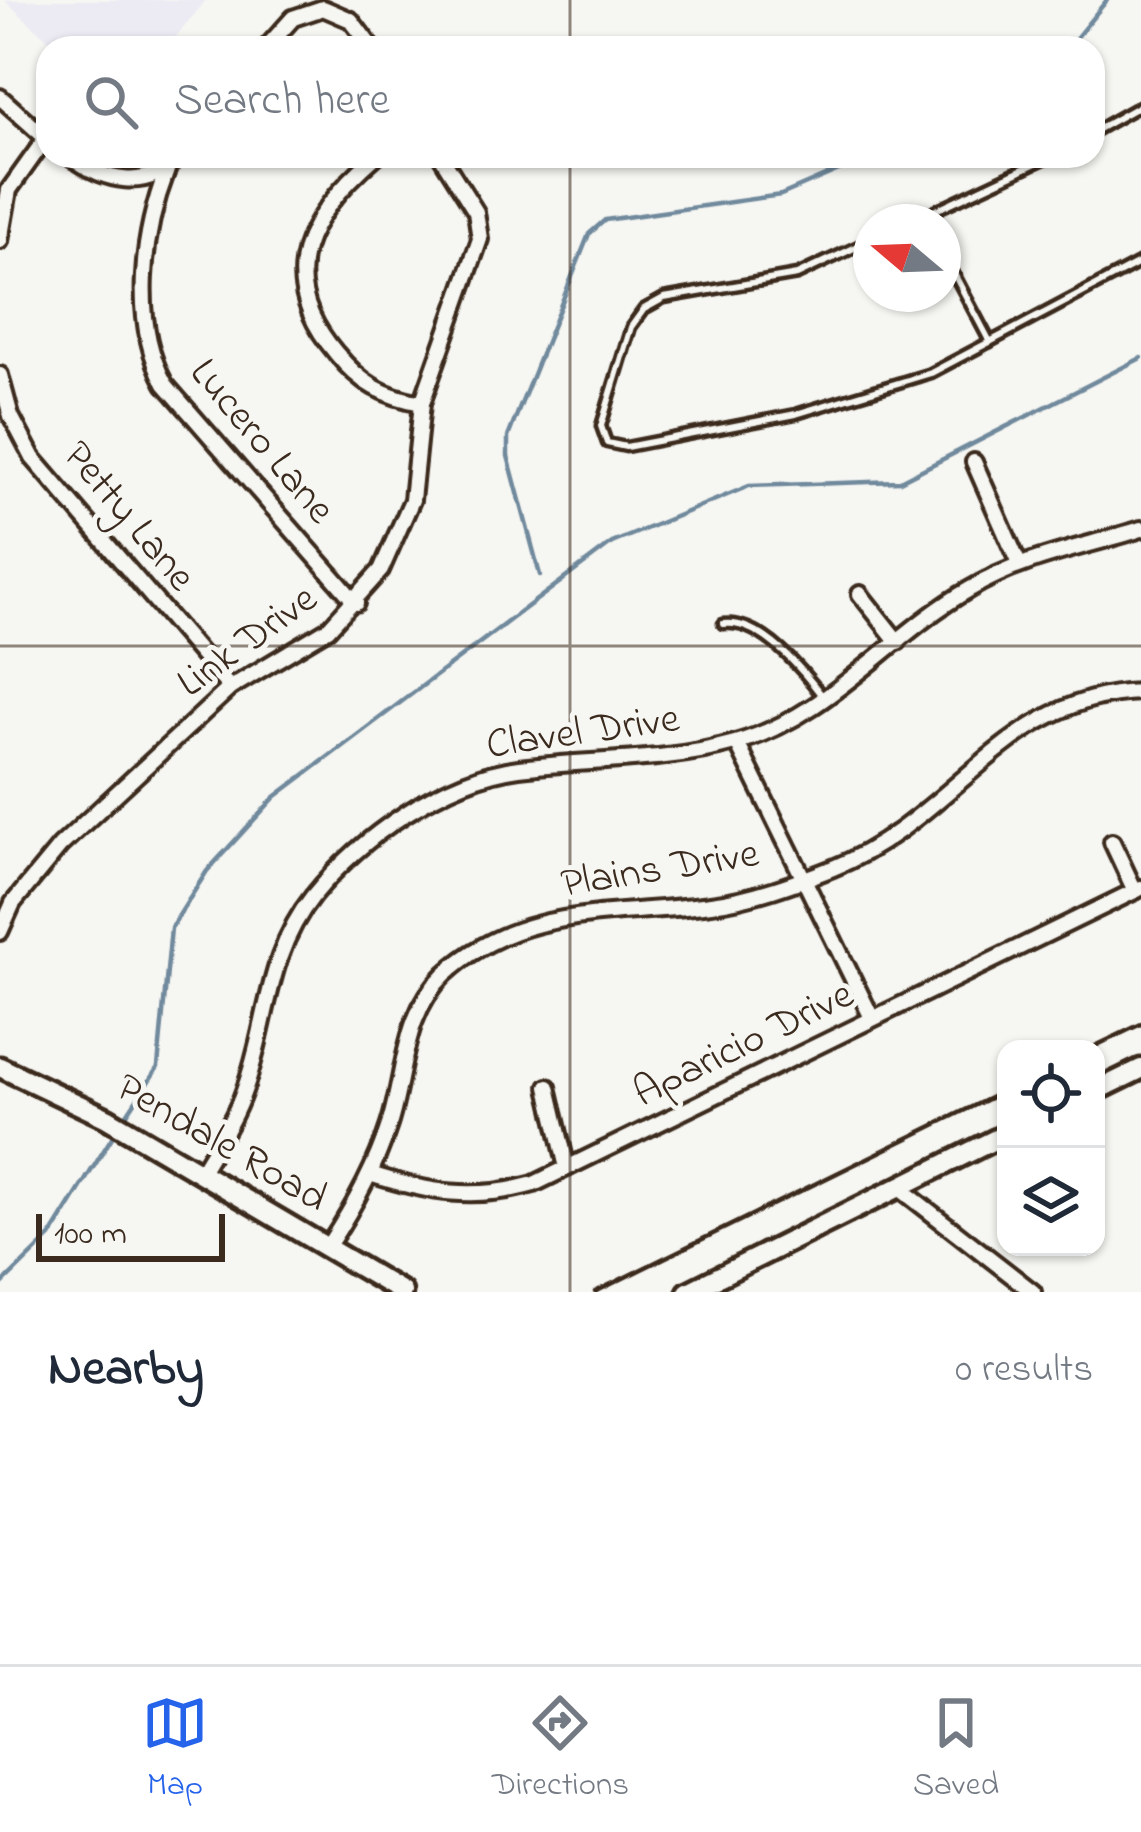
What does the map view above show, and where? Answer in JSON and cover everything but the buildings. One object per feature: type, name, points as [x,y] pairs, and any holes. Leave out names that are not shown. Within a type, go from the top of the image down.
[{"type":"street","points":[[276,36],[292,18],[323,8],[351,20],[363,36]]},
{"type":"street","points":[[0,98],[36,129]]},
{"type":"street","points":[[0,241],[9,190],[36,154]]},
{"type":"street","points":[[88,168],[126,180],[166,170]]},
{"type":"street","points":[[366,168],[311,233],[299,269],[302,299],[316,329],[352,372],[376,391],[422,403]]},
{"type":"street","name":"Link Drive","points":[[0,932],[13,903],[60,846],[230,688],[314,639],[356,603],[381,570],[404,526],[419,456],[422,403],[480,239],[476,212],[448,168]]},
{"type":"street","name":"Lucero Lane","points":[[166,170],[142,303],[153,362],[176,397],[356,603]]},
{"type":"street","name":"Petty Lane","points":[[0,375],[10,416],[33,458],[230,688]]},
{"type":"street","points":[[974,462],[1019,564]]},
{"type":"street","name":"Clavel Drive","points":[[201,1172],[244,1091],[272,973],[296,921],[326,882],[382,834],[448,793],[499,773],[640,762],[737,743],[825,700],[970,588],[1019,564],[1141,529]]},
{"type":"street","points":[[860,594],[898,642]]},
{"type":"street","name":"Plains Drive","points":[[328,1246],[370,1174],[416,1016],[440,980],[475,950],[563,917],[718,904],[856,859],[904,831],[1010,739],[1049,712],[1094,697],[1141,692]]},
{"type":"street","points":[[737,743],[872,1018]]},
{"type":"street","name":"Aparicio Drive","points":[[370,1174],[424,1192],[468,1196],[521,1188],[567,1168],[1138,889],[1112,842]]},
{"type":"street","name":"Pendale Road","points":[[0,1067],[201,1172],[402,1292]]},
{"type":"street","points":[[1105,1086],[1141,1069]]},
{"type":"street","points":[[548,1087],[567,1168]]},
{"type":"street","points":[[699,1290],[997,1138]]},
{"type":"street","points":[[898,1187],[1033,1292]]},
{"type":"lane","points":[[1105,125],[1141,105]]},
{"type":"lane","points":[[955,204],[1027,168]]},
{"type":"lane","points":[[853,248],[796,275],[664,298],[644,309],[631,327],[601,426],[607,443],[626,446],[796,414],[931,373],[1141,262]]},
{"type":"lane","points":[[961,287],[990,342]]},
{"type":"lane","points":[[722,624],[749,628],[783,653],[825,700]]},
{"type":"shaded area","points":[[4,0],[206,0],[177,36],[44,36]]},
{"type":"waterway","points":[[1078,36],[1107,0]]},
{"type":"waterway","points":[[540,575],[508,456],[508,437],[589,234],[605,220],[781,195],[843,168]]},
{"type":"waterway","points":[[125,1117],[158,1067],[171,928],[207,871],[275,797],[612,543],[749,486],[900,481],[1141,358]]},
{"type":"waterway","points":[[0,1286],[50,1237],[114,1134]]},
{"type":"railway","points":[[1105,1041],[1141,1024]]},
{"type":"railway","points":[[595,1292],[997,1094]]}]
